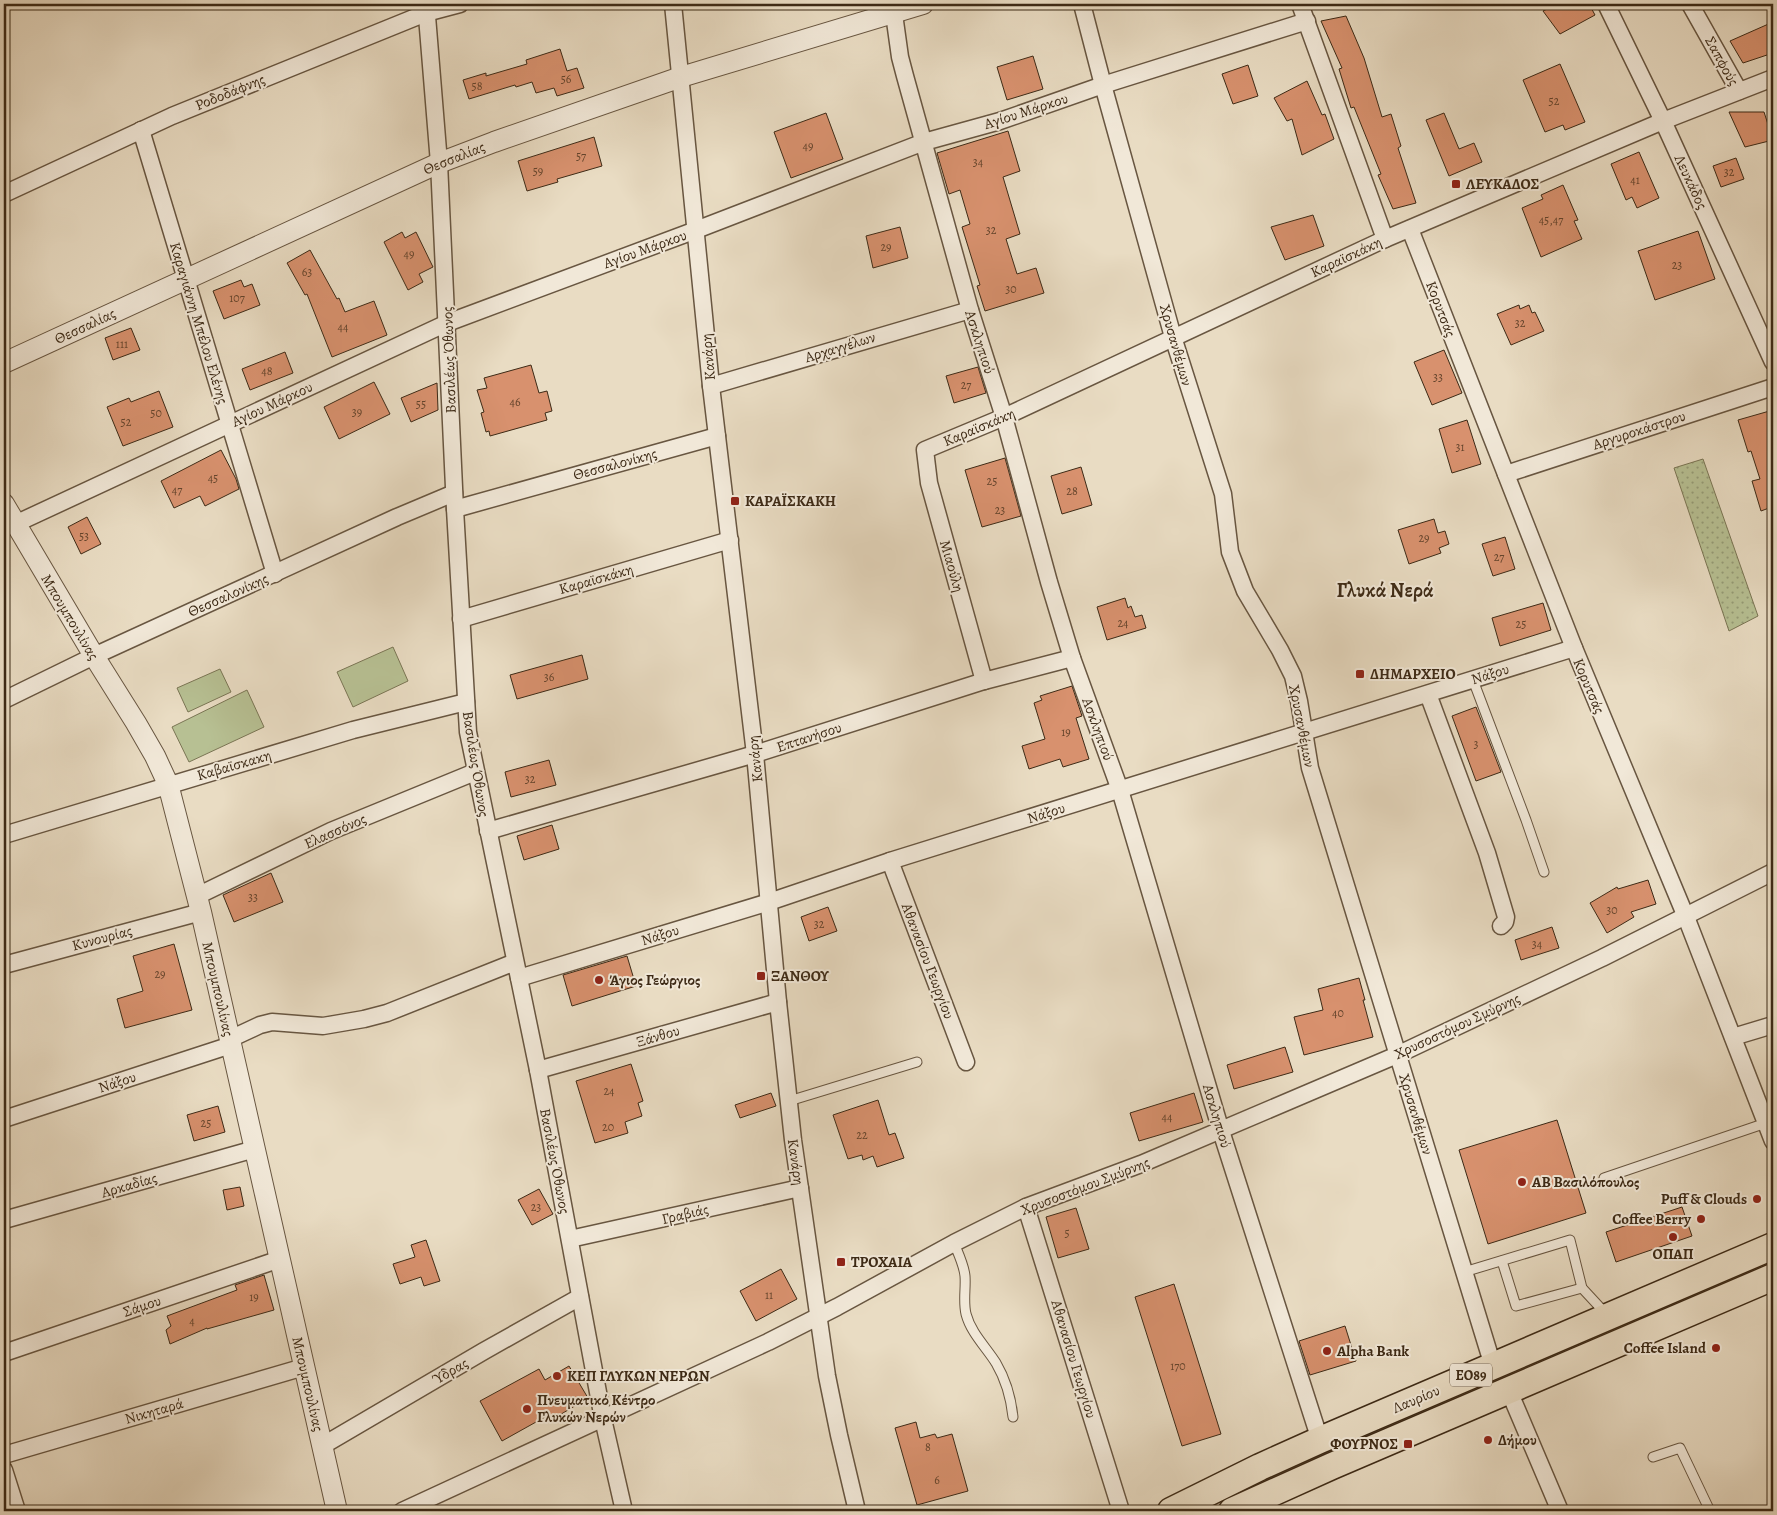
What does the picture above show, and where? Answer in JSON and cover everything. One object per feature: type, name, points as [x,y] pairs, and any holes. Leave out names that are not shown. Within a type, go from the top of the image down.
[{"type":"main road","name":"Λαυρίου","points":[[1171,1511],[1251,1471],[1320,1440],[1773,1246]]},
{"type":"main road","name":"Λαυρίου","points":[[1232,1511],[1332,1466],[1773,1277]]},
{"type":"street","name":"Ροδοδάφνης","points":[[4,194],[172,116],[426,9],[460,4]]},
{"type":"street","name":"Κανάρη","points":[[673,4],[711,386],[755,754],[789,1101],[818,1317],[839,1435],[857,1511]]},
{"type":"street","name":"Χρυσανθέμων","points":[[1082,4],[1173,337],[1223,494],[1227,538],[1232,558],[1245,591],[1290,670],[1299,701],[1310,768],[1493,1366]]},
{"type":"street","points":[[1300,4],[1384,239]]},
{"type":"street","name":"Λευκάδος","points":[[1606,4],[1663,122],[1773,362]]},
{"type":"street","name":"Σαπφούς","points":[[1690,4],[1739,92]]},
{"type":"street","name":"Θεσσαλίας","points":[[4,363],[439,163],[680,77],[907,8]]},
{"type":"street","name":"Ασκληπιού","points":[[907,8],[900,57],[970,310],[1004,417],[1072,658],[1120,790],[1221,1131],[1320,1440]]},
{"type":"street","name":"Βασιλέως Όθωνος","points":[[426,9],[439,163],[468,732],[538,1070],[603,1419],[624,1511]]},
{"type":"street","name":"Αγίου Μάρκου","points":[[9,527],[447,323],[924,142],[1000,121],[1103,85],[1307,21]]},
{"type":"street","name":"Καραϊσκάκη","points":[[925,450],[1004,417],[1384,239],[1773,78]]},
{"type":"street","name":"Καραγιάννη Μπέλου Ελένης","points":[[141,130],[275,574]]},
{"type":"street","name":"Κορυτσάς","points":[[1410,229],[1574,648],[1686,917],[1773,1141]]},
{"type":"street","name":"Αρχαγγέλων","points":[[711,386],[970,310]]},
{"type":"street","name":"Αργυροκάστρου","points":[[1506,474],[1773,387]]},
{"type":"street","name":"Θεσσαλονίκης","points":[[4,700],[94,656],[397,517],[717,436]]},
{"type":"street","name":"Μιαούλη","points":[[925,450],[928,483],[984,681]]},
{"type":"street","name":"Μπουμπουλίνας","points":[[4,504],[9,527],[94,656],[150,748],[168,784],[199,904],[337,1511]]},
{"type":"street","name":"Καραϊσκάκη","points":[[461,619],[730,540]]},
{"type":"street","name":"Νάξου","points":[[4,1119],[230,1042],[260,1025],[272,1022],[323,1026],[336,1025],[387,1013],[517,970],[769,902],[890,860],[1574,648]]},
{"type":"street","name":"Επτανήσου","points":[[488,831],[755,754],[984,681],[1072,658]]},
{"type":"street","points":[[1428,694],[1487,853],[1506,917],[1505,922],[1501,926]]},
{"type":"street","name":"Καβαϊσκακη","points":[[4,835],[168,784],[353,730],[466,702]]},
{"type":"street","name":"Ελασσόνος","points":[[199,904],[331,831],[476,772]]},
{"type":"street","name":"Αθανασίου Γεωργίου","points":[[890,860],[966,1062]]},
{"type":"street","name":"Χρυσοστόμου Σμύρνης","points":[[402,1511],[768,1342],[1026,1207],[1141,1164],[1397,1055],[1686,917],[1773,872]]},
{"type":"street","name":"Κυνουρίας","points":[[4,965],[199,904]]},
{"type":"street","name":"Ξάνθου","points":[[538,1070],[778,1002]]},
{"type":"street","points":[[1733,1037],[1773,1025]]},
{"type":"street","name":"Αρκαδίας","points":[[4,1220],[255,1149]]},
{"type":"street","name":"Γραβιάς","points":[[570,1239],[800,1188]]},
{"type":"street","name":"Αθανασίου Γεωργίου","points":[[1026,1207],[1121,1511]]},
{"type":"street","name":"Σάμου","points":[[4,1353],[280,1259]]},
{"type":"street","name":"Ύδρας","points":[[322,1446],[580,1297]]},
{"type":"street","name":"Νικηταρά","points":[[4,1455],[304,1367]]},
{"type":"street","points":[[1509,1391],[1560,1511]]},
{"type":"street","points":[[4,1470],[17,1511]]},
{"type":"lane","points":[[1473,680],[1544,872]]},
{"type":"lane","points":[[789,1101],[917,1062]]},
{"type":"lane","points":[[1604,1178],[1766,1123]]},
{"type":"lane","points":[[1464,1272],[1570,1240],[1582,1288],[1608,1316]]},
{"type":"lane","points":[[954,1243],[965,1274],[966,1315],[978,1338],[996,1363],[1005,1382],[1010,1396],[1013,1417]]},
{"type":"lane","points":[[1502,1260],[1516,1306],[1582,1288]]},
{"type":"lane","points":[[1653,1457],[1680,1448],[1710,1511]]},
{"type":"green space","points":[[1703,459],[1758,616],[1729,631],[1674,468]]},
{"type":"green space","points":[[393,647],[408,681],[353,707],[337,672]]},
{"type":"green space","points":[[220,669],[231,692],[188,712],[177,688]]},
{"type":"green space","points":[[247,690],[264,727],[189,762],[172,727]]},
{"type":"building","points":[[1558,4],[1589,4],[1595,15],[1560,34],[1543,11]]},
{"type":"building","points":[[1346,16],[1364,58],[1382,117],[1391,114],[1401,146],[1398,148],[1416,203],[1393,209],[1378,175],[1381,174],[1354,107],[1351,108],[1339,69],[1342,68],[1321,21]]},
{"type":"building","points":[[1773,22],[1773,53],[1743,63],[1730,41]]},
{"type":"building","points":[[560,49],[567,71],[577,68],[584,88],[557,96],[554,88],[536,93],[532,82],[516,87],[515,85],[469,99],[463,80],[486,73],[486,76],[527,64],[526,60]]},
{"type":"building","points":[[1033,56],[1043,89],[1007,100],[997,67]]},
{"type":"building","points":[[1560,64],[1585,122],[1565,130],[1563,125],[1545,132],[1523,80]]},
{"type":"building","points":[[1248,65],[1258,96],[1233,104],[1222,74]]},
{"type":"building","points":[[1307,81],[1322,115],[1325,114],[1334,139],[1302,155],[1292,119],[1287,121],[1274,98]]},
{"type":"building","points":[[1729,112],[1764,112],[1773,140],[1745,147]]},
{"type":"building","points":[[826,113],[843,159],[791,178],[774,132]]},
{"type":"building","points":[[1444,113],[1459,149],[1474,143],[1482,162],[1449,176],[1426,120]]},
{"type":"building","points":[[1008,131],[1020,171],[1003,177],[1020,234],[1006,239],[1017,274],[1036,268],[1044,293],[985,311],[977,286],[980,285],[962,227],[970,224],[960,190],[949,194],[937,153]]},
{"type":"building","points":[[594,137],[602,166],[557,179],[558,182],[527,191],[518,161]]},
{"type":"building","points":[[1639,152],[1659,198],[1637,208],[1632,197],[1626,200],[1611,164]]},
{"type":"building","points":[[1736,158],[1744,179],[1721,187],[1713,166]]},
{"type":"building","points":[[1563,185],[1578,220],[1574,221],[1582,239],[1541,257],[1522,208],[1543,199],[1541,195]]},
{"type":"building","points":[[1313,215],[1324,246],[1285,260],[1271,227]]},
{"type":"building","points":[[900,227],[908,258],[873,268],[866,236]]},
{"type":"building","points":[[1698,231],[1715,279],[1655,300],[1638,251]]},
{"type":"building","points":[[402,232],[405,238],[416,232],[433,267],[419,274],[423,282],[408,290],[384,242]]},
{"type":"building","points":[[310,250],[337,299],[339,298],[345,312],[374,301],[387,335],[332,357],[307,294],[305,295],[287,263]]},
{"type":"building","points":[[241,280],[244,287],[252,284],[260,305],[224,319],[213,291]]},
{"type":"building","points":[[1519,305],[1520,309],[1529,305],[1532,313],[1535,312],[1544,331],[1511,345],[1497,314]]},
{"type":"building","points":[[131,328],[140,350],[113,360],[105,338]]},
{"type":"building","points":[[1444,350],[1462,393],[1432,405],[1414,362]]},
{"type":"building","points":[[285,352],[293,373],[250,390],[242,369]]},
{"type":"building","points":[[531,365],[539,393],[547,391],[552,411],[545,413],[547,420],[490,436],[489,431],[486,432],[481,413],[484,412],[477,390],[487,388],[484,378]]},
{"type":"building","points":[[978,367],[986,393],[954,403],[946,376]]},
{"type":"building","points":[[374,382],[390,414],[339,439],[324,407]]},
{"type":"building","points":[[437,383],[438,410],[411,422],[401,398]]},
{"type":"building","points":[[159,391],[173,427],[123,446],[107,407],[129,398],[131,402]]},
{"type":"building","points":[[1773,410],[1773,511],[1770,512],[1769,508],[1761,511],[1752,481],[1760,479],[1751,451],[1748,452],[1738,420]]},
{"type":"building","points":[[1467,420],[1481,464],[1452,473],[1439,429]]},
{"type":"building","points":[[221,450],[239,489],[205,506],[200,496],[174,508],[161,481]]},
{"type":"building","points":[[1005,458],[1021,516],[982,527],[965,470]]},
{"type":"building","points":[[1081,467],[1092,505],[1062,514],[1051,476]]},
{"type":"building","points":[[87,517],[101,544],[81,554],[68,527]]},
{"type":"building","points":[[1434,519],[1438,533],[1445,531],[1449,544],[1439,548],[1441,553],[1409,564],[1398,530]]},
{"type":"building","points":[[1505,537],[1515,569],[1493,576],[1482,544]]},
{"type":"building","points":[[1125,598],[1128,608],[1131,606],[1135,617],[1142,615],[1146,628],[1107,640],[1097,607]]},
{"type":"building","points":[[1543,603],[1551,630],[1500,646],[1492,618]]},
{"type":"building","points":[[582,655],[588,679],[517,699],[510,675]]},
{"type":"building","points":[[1072,686],[1082,716],[1076,718],[1089,759],[1063,767],[1060,759],[1029,769],[1022,746],[1045,739],[1034,703],[1042,700],[1040,696]]},
{"type":"building","points":[[1476,707],[1501,772],[1476,781],[1452,716]]},
{"type":"building","points":[[549,760],[556,785],[511,797],[505,772]]},
{"type":"building","points":[[552,825],[559,849],[524,860],[517,836]]},
{"type":"building","points":[[271,873],[283,902],[234,922],[223,895]]},
{"type":"building","points":[[1648,880],[1656,904],[1631,912],[1634,917],[1607,933],[1590,903],[1617,887],[1618,889]]},
{"type":"building","points":[[828,907],[837,931],[809,941],[801,917]]},
{"type":"building","points":[[1552,927],[1559,948],[1521,960],[1515,940]]},
{"type":"building","points":[[174,944],[192,1010],[125,1028],[117,999],[143,991],[133,956]]},
{"type":"building","name":"Άγιος Γεώργιος","points":[[627,956],[636,986],[572,1006],[563,975]]},
{"type":"building","points":[[1359,978],[1373,1037],[1304,1055],[1294,1017],[1323,1010],[1318,989]]},
{"type":"building","points":[[1285,1047],[1293,1072],[1234,1089],[1227,1065]]},
{"type":"building","points":[[631,1064],[643,1101],[638,1103],[642,1116],[625,1122],[628,1133],[595,1143],[576,1081]]},
{"type":"building","points":[[771,1093],[776,1106],[740,1118],[735,1105]]},
{"type":"building","points":[[1194,1093],[1203,1122],[1139,1141],[1130,1113]]},
{"type":"building","points":[[878,1100],[889,1135],[895,1133],[904,1158],[877,1167],[873,1156],[863,1160],[862,1155],[848,1159],[833,1115]]},
{"type":"building","points":[[218,1106],[225,1132],[194,1141],[187,1115]]},
{"type":"building","name":"ΑΒ Βασιλόπουλος","points":[[1557,1120],[1586,1213],[1488,1244],[1459,1150]]},
{"type":"building","points":[[240,1187],[244,1206],[227,1210],[223,1190]]},
{"type":"building","points":[[539,1189],[553,1214],[532,1225],[518,1200]]},
{"type":"building","points":[[1682,1207],[1692,1236],[1616,1262],[1606,1232]]},
{"type":"building","points":[[1076,1208],[1089,1249],[1058,1258],[1046,1217]]},
{"type":"building","points":[[426,1240],[440,1281],[424,1286],[421,1277],[400,1284],[393,1264],[415,1257],[411,1245]]},
{"type":"building","points":[[781,1269],[797,1299],[756,1321],[740,1291]]},
{"type":"building","points":[[264,1275],[274,1310],[207,1328],[170,1344],[166,1330],[171,1326],[167,1316],[237,1290],[235,1285]]},
{"type":"building","points":[[1174,1284],[1221,1434],[1182,1446],[1135,1297]]},
{"type":"building","name":"Alpha Bank","points":[[1345,1326],[1356,1361],[1310,1375],[1299,1341]]},
{"type":"building","name":"Πνευματικό Κέντρο Γλυκών Νερών","points":[[569,1366],[588,1398],[548,1422],[545,1417],[502,1441],[480,1401],[539,1369],[545,1380]]},
{"type":"building","points":[[916,1422],[920,1438],[935,1434],[937,1438],[952,1434],[968,1491],[917,1505],[895,1428]]},
{"type":"place","name":"ΛΕΥΚΑΔΟΣ","points":[[1456,184]]},
{"type":"place","name":"ΚΑΡΑΪΣΚΑΚΗ","points":[[735,501]]},
{"type":"place","name":"ΔΗΜΑΡΧΕΙΟ","points":[[1360,674]]},
{"type":"place","name":"ΞΑΝΘΟΥ","points":[[761,976]]},
{"type":"place","name":"Άγιος Γεώργιος","points":[[599,980]]},
{"type":"place","name":"ΑΒ Βασιλόπουλος","points":[[1522,1182]]},
{"type":"place","name":"Puff & Clouds","points":[[1757,1199]]},
{"type":"place","name":"Coffee Berry","points":[[1701,1219]]},
{"type":"place","name":"ΟΠΑΠ","points":[[1673,1237]]},
{"type":"place","name":"ΤΡΟΧΑΙΑ","points":[[841,1262]]},
{"type":"place","name":"Coffee Island","points":[[1716,1348]]},
{"type":"place","name":"Alpha Bank","points":[[1327,1351]]},
{"type":"place","name":"ΚΕΠ ΓΛΥΚΩΝ ΝΕΡΩΝ","points":[[557,1376]]},
{"type":"place","name":"Πνευματικό Κέντρο Γλυκών Νερών","points":[[527,1409]]},
{"type":"place","name":"Δήμου","points":[[1488,1440]]},
{"type":"place","name":"ΦΟΥΡΝΟΣ","points":[[1408,1444]]},
{"type":"district","name":"Γλυκά Νερά","points":[[1385,590]]}]
